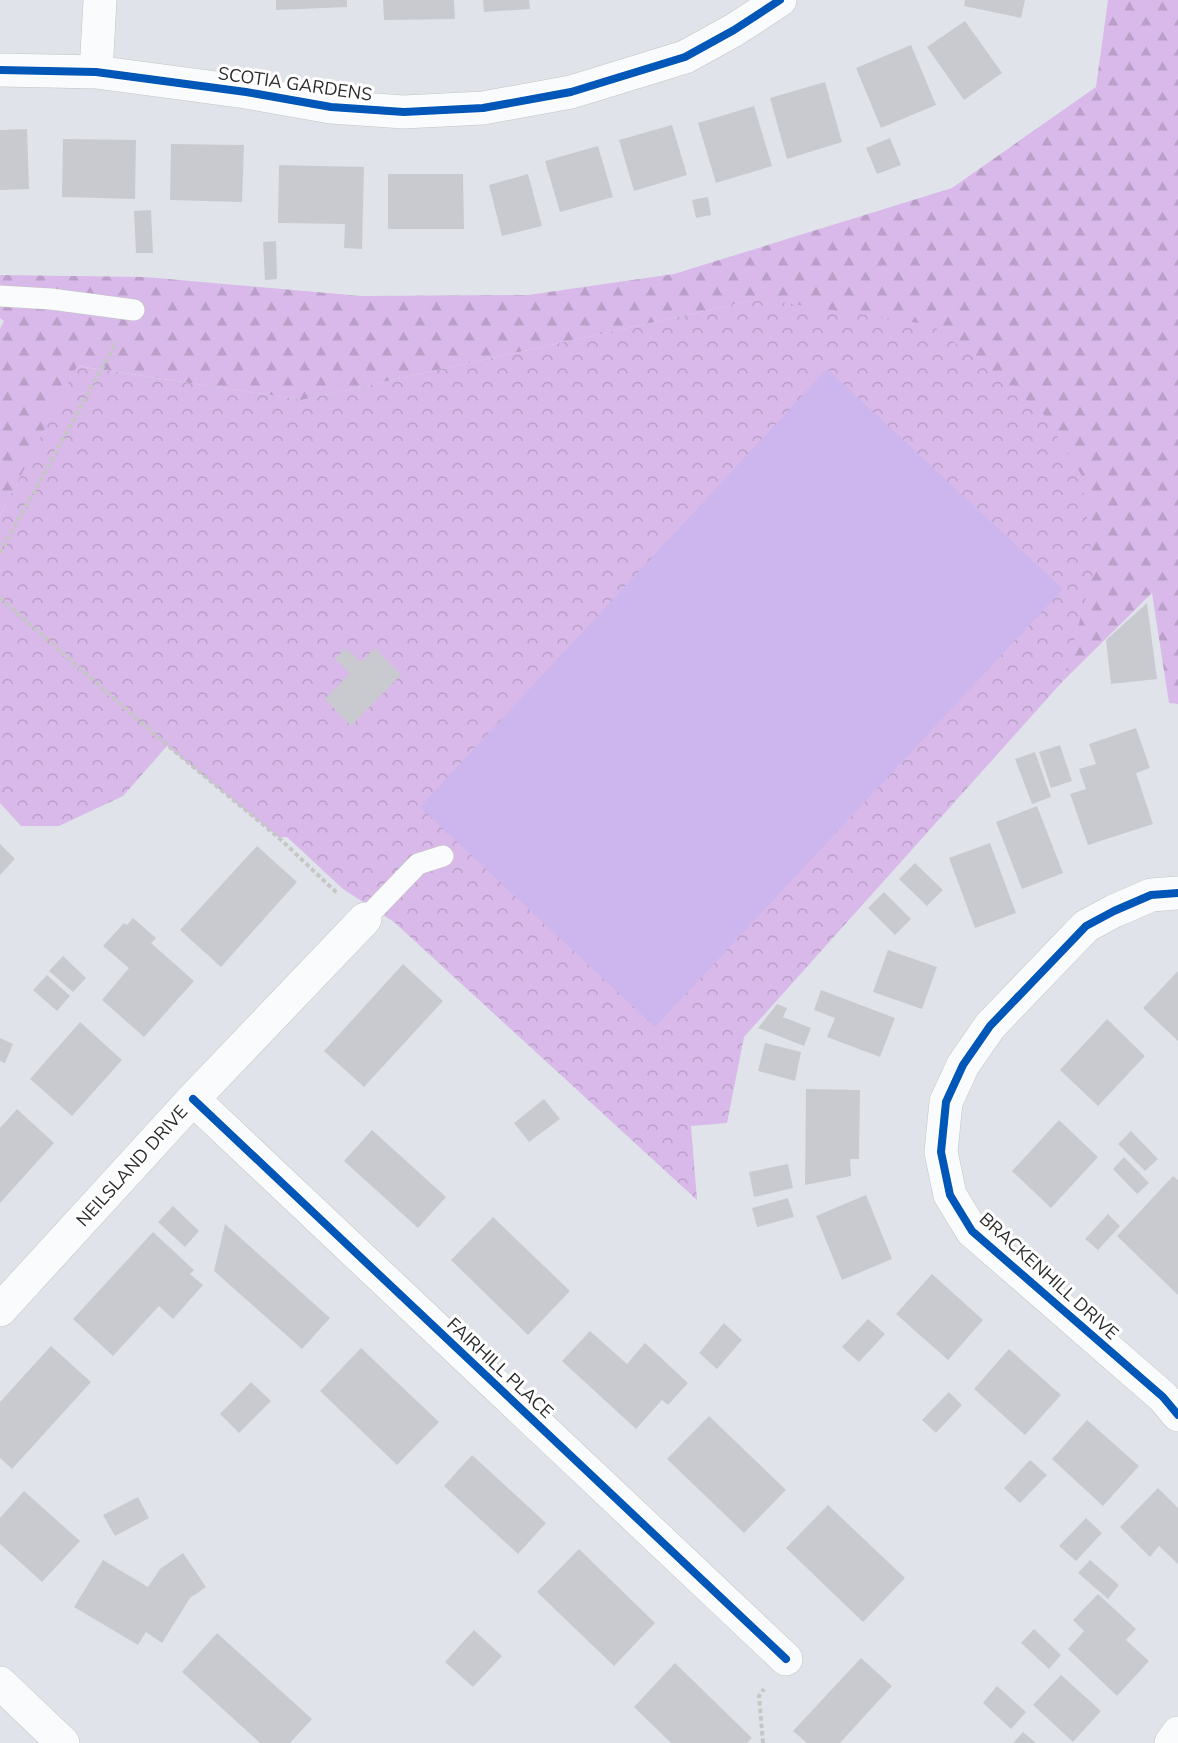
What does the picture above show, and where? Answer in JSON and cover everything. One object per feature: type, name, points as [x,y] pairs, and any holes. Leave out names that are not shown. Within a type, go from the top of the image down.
[{"type":"street","points":[[96,72],[100,0]]},
{"type":"street","name":"SCOTIA GARDENS","points":[[0,70],[96,72],[246,92],[331,107],[404,112],[483,108],[571,92],[685,57],[735,30],[780,0]]},
{"type":"street","name":"BRACKENHILL DRIVE","points":[[1173,1398],[972,1231],[950,1195],[941,1152],[946,1102],[963,1065],[990,1026],[1086,926],[1151,895],[1178,893]]},
{"type":"street","name":"NEILSLAND DRIVE","points":[[0,1310],[193,1099],[365,919]]},
{"type":"street","name":"FAIRHILL PLACE","points":[[193,1099],[786,1659]]},
{"type":"street","points":[[0,1683],[63,1743]]},
{"type":"street","points":[[1170,1743],[1178,1733]]},
{"type":"lane","points":[[0,296],[51,299],[134,310]]},
{"type":"lane","points":[[365,919],[418,864],[443,856]]},
{"type":"path","points":[[0,553],[134,310]]},
{"type":"path","points":[[0,598],[167,745],[278,837],[365,919]]},
{"type":"path","points":[[763,1743],[759,1696],[786,1659]]},
{"type":"green space","points":[[1108,0],[1178,0],[1178,704],[1169,703],[1152,593],[1063,681],[1093,569],[759,299],[302,400],[78,366],[0,516],[0,329],[4,321],[0,318],[0,275],[145,277],[361,296],[528,295],[674,274],[952,188],[1096,87]]},
{"type":"green space","points":[[759,299],[932,325],[1042,412],[1081,474],[1094,569],[1063,681],[744,1037],[727,1123],[691,1126],[697,1200],[394,922],[343,889],[287,837],[278,837],[167,746],[123,796],[59,826],[21,826],[0,803],[0,516],[77,366],[302,400]]},
{"type":"shaded area","points":[[827,369],[1063,589],[655,1027],[420,807]]},
{"type":"building","points":[[276,0],[347,0],[347,7],[276,10]]},
{"type":"building","points":[[383,0],[454,0],[455,19],[384,20]]},
{"type":"building","points":[[483,0],[529,0],[530,9],[484,12]]},
{"type":"building","points":[[965,0],[1025,0],[1021,18],[964,6]]},
{"type":"building","points":[[965,21],[1002,73],[964,100],[927,47]]},
{"type":"building","points":[[911,45],[936,105],[881,128],[856,68]]},
{"type":"building","points":[[825,82],[842,142],[787,159],[770,98]]},
{"type":"building","points":[[754,106],[772,166],[716,183],[698,123]]},
{"type":"building","points":[[672,125],[687,175],[634,191],[619,140]]},
{"type":"building","points":[[27,129],[29,189],[0,190],[0,130]]},
{"type":"building","points":[[890,138],[901,165],[877,174],[866,148]]},
{"type":"building","points":[[63,139],[136,140],[135,199],[62,197]]},
{"type":"building","points":[[171,144],[244,145],[242,202],[170,200]]},
{"type":"building","points":[[598,146],[613,197],[560,212],[545,161]]},
{"type":"building","points":[[279,165],[364,167],[362,249],[344,248],[345,224],[278,223]]},
{"type":"building","points":[[388,174],[463,174],[464,229],[388,229]]},
{"type":"building","points":[[528,174],[542,226],[502,236],[489,185]]},
{"type":"building","points":[[708,197],[711,215],[696,218],[692,200]]},
{"type":"building","points":[[151,210],[153,253],[136,253],[134,211]]},
{"type":"building","points":[[276,241],[277,279],[265,280],[263,242]]},
{"type":"building","points":[[1147,603],[1157,679],[1111,684],[1106,640]]},
{"type":"building","points":[[346,648],[361,662],[375,648],[401,675],[351,726],[325,699],[350,673],[335,659]]},
{"type":"building","points":[[1136,728],[1150,768],[1136,773],[1153,824],[1088,845],[1070,794],[1086,789],[1079,769],[1096,764],[1089,744]]},
{"type":"building","points":[[1060,745],[1072,781],[1051,788],[1039,752]]},
{"type":"building","points":[[1035,752],[1051,797],[1032,804],[1015,759]]},
{"type":"building","points":[[1037,806],[1063,873],[1022,889],[996,822]]},
{"type":"building","points":[[990,843],[1016,913],[975,928],[949,858]]},
{"type":"building","points":[[0,844],[15,859],[0,875]]},
{"type":"building","points":[[257,846],[297,882],[221,967],[180,930]]},
{"type":"building","points":[[915,863],[943,890],[927,906],[899,879]]},
{"type":"building","points":[[884,892],[911,919],[895,935],[868,908]]},
{"type":"building","points":[[133,918],[156,938],[151,943],[194,981],[144,1037],[102,1000],[129,968],[103,946],[124,923],[127,925]]},
{"type":"building","points":[[888,950],[937,967],[922,1009],[873,992]]},
{"type":"building","points":[[63,956],[86,978],[73,992],[49,971]]},
{"type":"building","points":[[403,964],[443,1001],[364,1087],[324,1051]]},
{"type":"building","points":[[1178,971],[1178,1041],[1143,1008]]},
{"type":"building","points":[[47,975],[70,996],[57,1011],[33,990]]},
{"type":"building","points":[[821,990],[895,1018],[880,1057],[827,1037],[835,1018],[814,1010]]},
{"type":"building","points":[[777,1004],[787,1008],[783,1017],[811,1028],[804,1046],[758,1028]]},
{"type":"building","points":[[1107,1019],[1145,1056],[1098,1106],[1060,1070]]},
{"type":"building","points":[[80,1022],[122,1060],[72,1116],[30,1079]]},
{"type":"building","points":[[0,1038],[13,1044],[5,1063],[0,1061]]},
{"type":"building","points":[[765,1043],[801,1052],[795,1081],[758,1071]]},
{"type":"building","points":[[806,1089],[860,1090],[859,1159],[850,1159],[851,1176],[805,1185]]},
{"type":"building","points":[[544,1099],[560,1119],[529,1142],[514,1123]]},
{"type":"building","points":[[17,1109],[54,1143],[0,1203],[0,1128]]},
{"type":"building","points":[[1059,1120],[1098,1157],[1051,1208],[1012,1171]]},
{"type":"building","points":[[372,1130],[446,1197],[418,1228],[344,1161]]},
{"type":"building","points":[[1131,1131],[1158,1159],[1145,1171],[1118,1144]]},
{"type":"building","points":[[1124,1157],[1149,1183],[1137,1194],[1113,1169]]},
{"type":"building","points":[[788,1164],[793,1188],[754,1197],[749,1172]]},
{"type":"building","points":[[1173,1176],[1178,1180],[1178,1295],[1117,1236]]},
{"type":"building","points":[[866,1195],[892,1259],[842,1280],[816,1216]]},
{"type":"building","points":[[788,1198],[794,1217],[757,1227],[752,1208]]},
{"type":"building","points":[[173,1206],[199,1231],[185,1247],[158,1222]]},
{"type":"building","points":[[1108,1214],[1120,1226],[1098,1250],[1085,1239]]},
{"type":"building","points":[[493,1217],[570,1291],[528,1335],[451,1260]]},
{"type":"building","points":[[225,1224],[330,1318],[302,1349],[214,1271]]},
{"type":"building","points":[[153,1232],[194,1270],[190,1274],[203,1285],[173,1319],[159,1306],[113,1356],[73,1319]]},
{"type":"building","points":[[932,1274],[983,1320],[948,1360],[896,1314]]},
{"type":"building","points":[[868,1319],[885,1334],[859,1362],[842,1347]]},
{"type":"building","points":[[724,1323],[742,1340],[717,1369],[699,1353]]},
{"type":"building","points":[[590,1331],[627,1364],[645,1343],[688,1383],[668,1405],[662,1400],[636,1429],[562,1361]]},
{"type":"building","points":[[51,1346],[91,1382],[12,1469],[0,1458],[0,1402]]},
{"type":"building","points":[[361,1348],[439,1422],[397,1465],[320,1391]]},
{"type":"building","points":[[1009,1349],[1061,1395],[1025,1435],[974,1389]]},
{"type":"building","points":[[251,1382],[271,1401],[239,1433],[220,1414]]},
{"type":"building","points":[[949,1392],[962,1405],[936,1433],[922,1420]]},
{"type":"building","points":[[709,1416],[786,1490],[744,1533],[667,1459]]},
{"type":"building","points":[[1087,1420],[1139,1466],[1103,1506],[1052,1459]]},
{"type":"building","points":[[472,1455],[546,1523],[518,1554],[444,1486]]},
{"type":"building","points":[[1030,1460],[1047,1475],[1020,1503],[1004,1488]]},
{"type":"building","points":[[1158,1488],[1178,1508],[1178,1564],[1159,1546],[1150,1557],[1120,1527]]},
{"type":"building","points":[[24,1491],[80,1541],[42,1582],[0,1544],[0,1518]]},
{"type":"building","points":[[138,1497],[149,1518],[115,1536],[103,1515]]},
{"type":"building","points":[[828,1505],[905,1578],[863,1622],[786,1548]]},
{"type":"building","points":[[1086,1518],[1102,1533],[1076,1561],[1059,1546]]},
{"type":"building","points":[[579,1549],[655,1623],[614,1666],[537,1592]]},
{"type":"building","points":[[183,1553],[206,1587],[190,1598],[162,1643],[146,1632],[138,1645],[74,1607],[103,1560],[148,1587],[160,1569]]},
{"type":"building","points":[[1090,1560],[1119,1585],[1108,1599],[1078,1573]]},
{"type":"building","points":[[1098,1594],[1136,1629],[1126,1640],[1149,1661],[1117,1696],[1068,1649],[1084,1631],[1073,1620]]},
{"type":"building","points":[[1034,1629],[1061,1655],[1049,1669],[1021,1643]]},
{"type":"building","points":[[474,1630],[502,1656],[473,1687],[445,1662]]},
{"type":"building","points":[[217,1633],[312,1719],[290,1743],[260,1743],[182,1672]]},
{"type":"building","points":[[861,1658],[892,1686],[840,1743],[807,1743],[793,1731]]},
{"type":"building","points":[[675,1663],[752,1738],[747,1743],[671,1743],[634,1707]]},
{"type":"building","points":[[1061,1675],[1101,1711],[1073,1742],[1033,1705]]},
{"type":"building","points":[[997,1686],[1026,1712],[1011,1729],[983,1703]]},
{"type":"building","points":[[1023,1732],[1036,1743],[1013,1743]]},
{"type":"cycle path","points":[[0,70],[96,72],[246,92],[331,107],[404,112],[483,108],[571,92],[685,57],[734,30],[780,0]]},
{"type":"cycle path","points":[[1178,893],[1151,895],[1086,926],[990,1026],[963,1065],[946,1102],[941,1152],[950,1195],[972,1231],[1163,1397],[1178,1415]]},
{"type":"cycle path","points":[[193,1099],[786,1659]]}]
